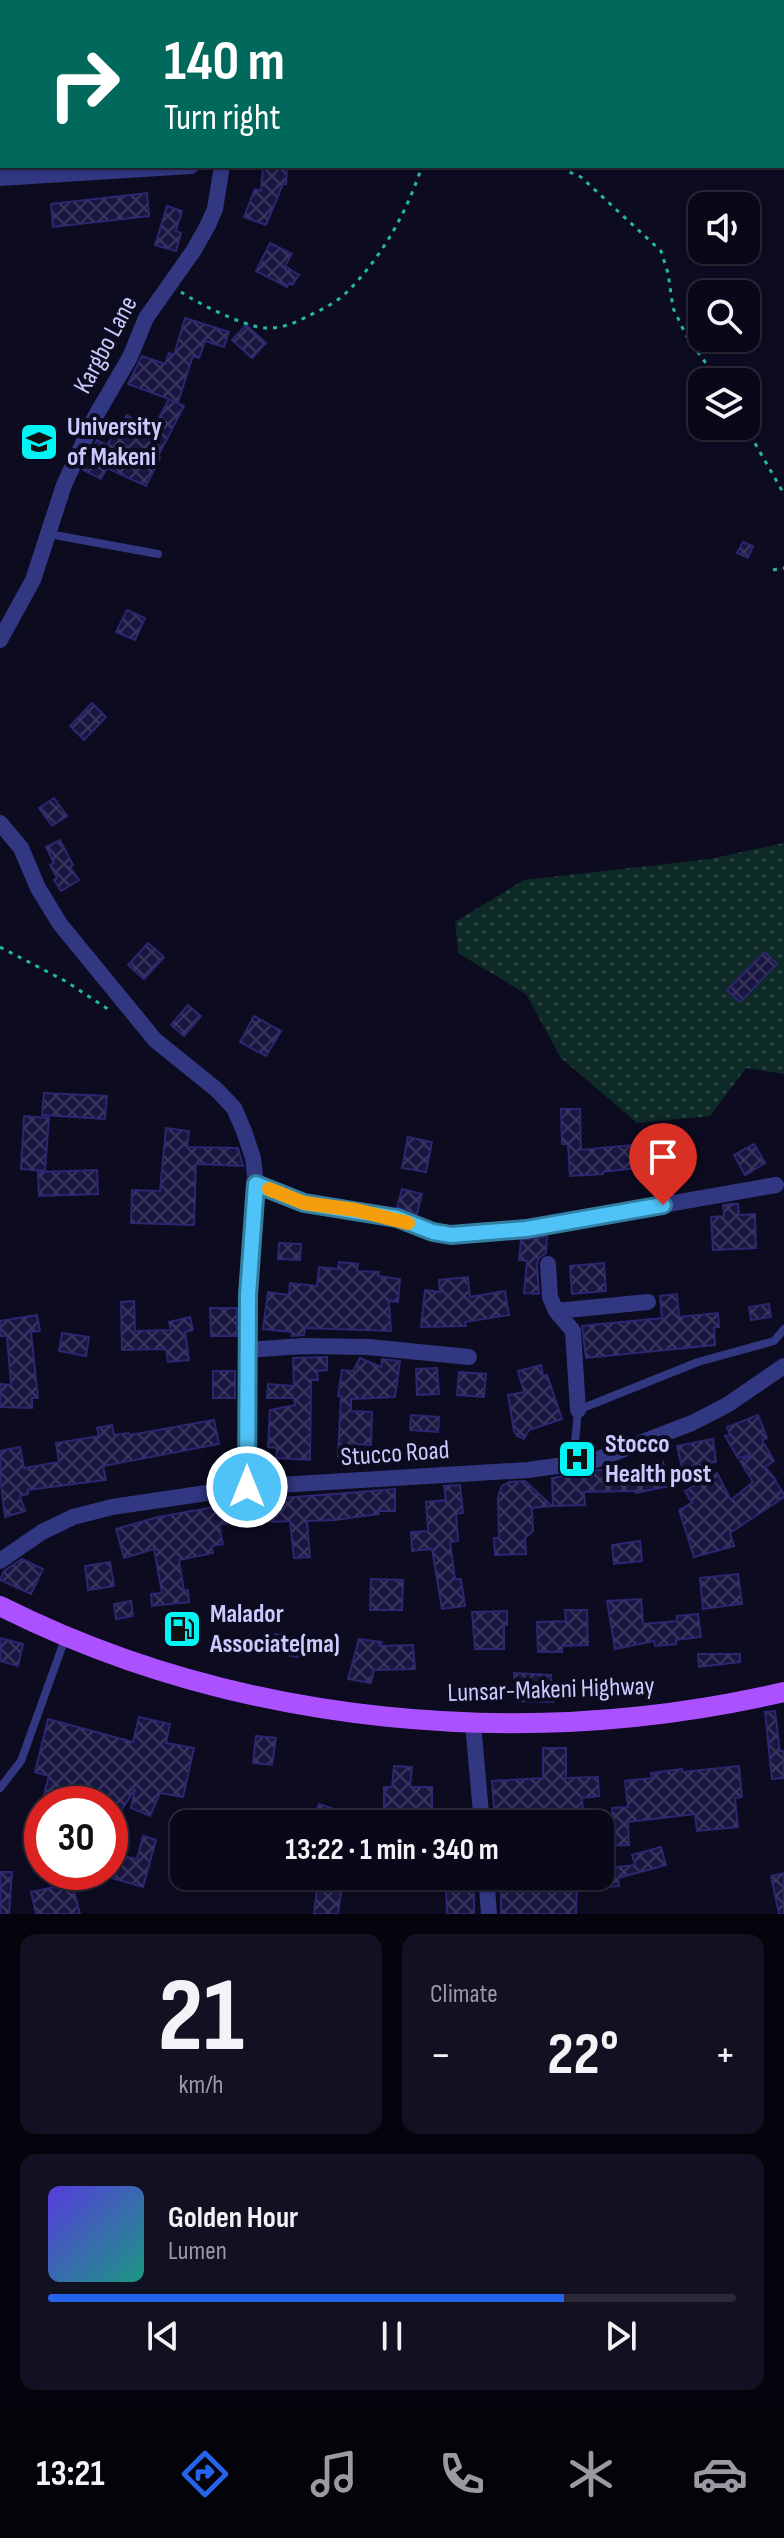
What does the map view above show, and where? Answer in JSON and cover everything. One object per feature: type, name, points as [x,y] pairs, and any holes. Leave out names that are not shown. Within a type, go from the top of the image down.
[{"type":"main road","name":"Lunsar-Makeni Highway","points":[[0,1606],[66,1636],[170,1674],[241,1694],[391,1717],[473,1724],[607,1719],[697,1708],[784,1692]]},
{"type":"street","points":[[0,178],[159,168]]},
{"type":"street","name":"Kargbo Lane","points":[[0,640],[33,580],[64,485],[95,417],[130,357],[146,318],[194,250],[215,209],[222,168]]},
{"type":"street","points":[[0,823],[21,848],[38,888],[60,924],[155,1040],[217,1090],[234,1108],[253,1158],[256,1184],[248,1295],[247,1487]]},
{"type":"street","points":[[256,1184],[304,1203],[397,1218],[433,1232],[451,1235],[526,1229],[776,1185]]},
{"type":"street","points":[[548,1264],[550,1297],[556,1311],[573,1331],[578,1410]]},
{"type":"street","points":[[556,1311],[648,1302]]},
{"type":"street","points":[[248,1350],[303,1346],[368,1347],[469,1357]]},
{"type":"street","name":"Stucco Road","points":[[0,1561],[42,1532],[73,1517],[112,1507],[247,1487],[573,1466],[692,1423],[727,1405],[784,1366]]},
{"type":"street","points":[[473,1724],[481,1810]]},
{"type":"street","points":[[487,1890],[489,1914]]},
{"type":"lane","points":[[49,534],[158,554]]},
{"type":"lane","points":[[573,1466],[578,1410],[698,1362],[774,1341],[784,1329]]},
{"type":"lane","points":[[0,1788],[21,1761],[66,1636]]},
{"type":"path","points":[[170,284],[238,323],[267,328],[291,325],[346,293],[375,259],[410,201],[421,168]]},
{"type":"path","points":[[564,168],[581,177],[661,251],[673,308],[686,335],[710,368]]},
{"type":"path","points":[[753,440],[784,494]]},
{"type":"path","points":[[773,570],[784,568]]},
{"type":"path","points":[[0,947],[67,982],[117,1015]]},
{"type":"green space","points":[[784,843],[784,1074],[746,1068],[710,1116],[637,1123],[561,1058],[526,994],[458,953],[455,922],[524,880],[710,859]]},
{"type":"building","points":[[263,168],[287,168],[286,184],[283,184],[266,225],[244,217],[255,189],[261,191]]},
{"type":"building","points":[[147,193],[149,216],[53,227],[51,204]]},
{"type":"building","points":[[167,206],[182,211],[176,231],[181,233],[176,251],[155,245]]},
{"type":"building","points":[[270,243],[292,254],[285,266],[299,275],[292,285],[289,283],[287,287],[256,271]]},
{"type":"building","points":[[185,318],[229,332],[224,347],[205,341],[199,358],[193,356],[178,402],[171,400],[184,406],[146,486],[107,468],[101,479],[83,470],[97,440],[107,445],[127,415],[152,431],[169,399],[128,384],[142,356],[165,364],[169,353],[174,355]]},
{"type":"building","points":[[246,325],[266,343],[252,358],[232,340]]},
{"type":"building","points":[[743,542],[753,546],[748,558],[737,553]]},
{"type":"building","points":[[127,610],[145,618],[135,640],[116,632]]},
{"type":"building","points":[[92,703],[106,717],[84,740],[70,726]]},
{"type":"building","points":[[54,798],[67,816],[52,826],[39,808]]},
{"type":"building","points":[[60,840],[73,865],[70,867],[79,880],[61,891],[54,880],[57,878],[50,865],[54,863],[46,847]]},
{"type":"building","points":[[148,943],[164,957],[144,979],[128,965]]},
{"type":"building","points":[[765,952],[777,964],[740,1002],[727,990]]},
{"type":"building","points":[[188,1005],[201,1016],[184,1036],[171,1025]]},
{"type":"building","points":[[254,1016],[281,1031],[266,1056],[240,1042]]},
{"type":"building","points":[[44,1093],[107,1096],[105,1119],[42,1115]]},
{"type":"building","points":[[561,1109],[580,1109],[581,1150],[642,1144],[644,1167],[570,1176],[568,1144],[562,1144]]},
{"type":"building","points":[[24,1116],[49,1118],[45,1171],[21,1169]]},
{"type":"building","points":[[166,1128],[189,1131],[187,1147],[238,1148],[243,1166],[196,1164],[194,1225],[131,1223],[132,1190],[160,1191]]},
{"type":"building","points":[[408,1137],[432,1142],[426,1172],[402,1168]]},
{"type":"building","points":[[754,1144],[765,1163],[745,1175],[734,1155]]},
{"type":"building","points":[[97,1170],[98,1194],[39,1196],[38,1172]]},
{"type":"building","points":[[402,1189],[422,1194],[417,1214],[397,1207]]},
{"type":"building","points":[[738,1204],[739,1215],[755,1214],[756,1248],[713,1250],[711,1217],[724,1216],[723,1205]]},
{"type":"building","points":[[547,1236],[546,1253],[537,1264],[539,1294],[524,1293],[527,1261],[519,1260],[521,1240]]},
{"type":"building","points":[[279,1243],[301,1244],[300,1260],[278,1259]]},
{"type":"building","points":[[339,1262],[358,1264],[357,1271],[379,1272],[378,1276],[400,1279],[398,1302],[389,1301],[391,1331],[305,1328],[304,1335],[292,1336],[292,1332],[263,1329],[268,1292],[289,1295],[290,1283],[317,1286],[319,1267],[338,1269]]},
{"type":"building","points":[[604,1263],[606,1291],[572,1294],[570,1266]]},
{"type":"building","points":[[468,1277],[470,1297],[505,1291],[509,1315],[465,1322],[466,1326],[421,1327],[425,1290],[440,1292],[439,1280]]},
{"type":"building","points":[[677,1294],[679,1317],[718,1313],[719,1327],[714,1327],[715,1345],[586,1358],[582,1326],[662,1318],[660,1296]]},
{"type":"building","points":[[134,1301],[135,1331],[171,1330],[169,1322],[190,1317],[193,1330],[185,1332],[189,1360],[168,1362],[166,1349],[122,1350],[121,1302]]},
{"type":"building","points":[[769,1304],[771,1317],[751,1320],[749,1307]]},
{"type":"building","points":[[210,1308],[237,1308],[237,1336],[211,1336]]},
{"type":"building","points":[[37,1315],[40,1331],[31,1332],[38,1398],[32,1398],[32,1408],[0,1407],[0,1384],[11,1385],[7,1336],[0,1336],[0,1321]]},
{"type":"building","points":[[62,1333],[89,1337],[86,1356],[59,1351]]},
{"type":"building","points":[[327,1357],[327,1370],[317,1371],[318,1380],[311,1380],[310,1460],[276,1458],[277,1448],[268,1447],[270,1410],[295,1405],[294,1398],[267,1398],[268,1384],[294,1386],[293,1358]]},
{"type":"building","points":[[360,1358],[381,1367],[382,1359],[400,1361],[395,1397],[351,1399],[351,1411],[372,1412],[371,1445],[350,1444],[350,1456],[338,1456],[341,1396],[338,1396],[342,1370],[353,1371]]},
{"type":"building","points":[[541,1365],[562,1419],[529,1430],[524,1439],[514,1431],[508,1395],[524,1392],[518,1371]]},
{"type":"building","points":[[437,1368],[439,1394],[417,1395],[416,1369]]},
{"type":"building","points":[[213,1371],[235,1371],[235,1398],[213,1398]]},
{"type":"building","points":[[459,1372],[486,1374],[484,1397],[457,1395]]},
{"type":"building","points":[[411,1415],[439,1417],[438,1432],[410,1430]]},
{"type":"building","points":[[758,1415],[767,1438],[762,1440],[774,1461],[765,1467],[784,1497],[730,1533],[734,1546],[694,1557],[679,1510],[692,1503],[685,1491],[717,1473],[731,1500],[753,1482],[740,1461],[752,1455],[738,1458],[725,1436],[730,1435],[727,1427]]},
{"type":"building","points":[[214,1420],[219,1444],[103,1466],[106,1480],[28,1490],[28,1494],[20,1496],[25,1511],[5,1517],[0,1451],[20,1447],[24,1468],[59,1462],[56,1443],[99,1436],[97,1428],[112,1425],[114,1435],[130,1435]]},
{"type":"building","points":[[713,1439],[716,1462],[682,1468],[677,1446]]},
{"type":"building","points":[[663,1462],[669,1486],[636,1493],[584,1492],[585,1505],[553,1506],[552,1478],[599,1470],[628,1470]]},
{"type":"building","points":[[525,1481],[552,1506],[532,1508],[533,1531],[525,1538],[526,1554],[495,1555],[494,1538],[499,1538],[498,1497],[502,1486],[509,1482]]},
{"type":"building","points":[[460,1485],[463,1513],[456,1514],[458,1541],[450,1542],[455,1579],[461,1579],[465,1606],[442,1609],[432,1549],[412,1551],[411,1532],[428,1531],[426,1502],[446,1500],[444,1486]]},
{"type":"building","points":[[395,1489],[395,1511],[307,1521],[310,1557],[294,1558],[290,1521],[272,1522],[271,1499]]},
{"type":"building","points":[[226,1505],[230,1523],[219,1525],[223,1544],[212,1546],[213,1553],[179,1560],[189,1602],[152,1606],[151,1594],[162,1593],[154,1549],[124,1558],[116,1529],[158,1517]]},
{"type":"building","points":[[640,1541],[642,1561],[614,1564],[612,1545]]},
{"type":"building","points":[[22,1559],[43,1569],[31,1594],[0,1580],[4,1571]]},
{"type":"building","points":[[110,1562],[114,1586],[88,1590],[85,1566]]},
{"type":"building","points":[[738,1574],[742,1604],[703,1609],[700,1578]]},
{"type":"building","points":[[371,1579],[403,1580],[402,1610],[370,1610]]},
{"type":"building","points":[[641,1599],[643,1624],[677,1621],[677,1616],[698,1614],[701,1637],[676,1640],[676,1644],[655,1646],[654,1641],[615,1649],[607,1601]]},
{"type":"building","points":[[131,1601],[133,1616],[116,1619],[114,1604]]},
{"type":"building","points":[[565,1610],[587,1610],[588,1645],[562,1646],[562,1652],[538,1652],[537,1622],[566,1621]]},
{"type":"building","points":[[507,1611],[504,1649],[475,1649],[472,1612]]},
{"type":"building","points":[[275,1634],[302,1638],[298,1657],[272,1652]]},
{"type":"building","points":[[0,1638],[23,1644],[18,1666],[0,1661]]},
{"type":"building","points":[[359,1639],[382,1642],[380,1646],[413,1645],[415,1669],[374,1670],[371,1683],[348,1679]]},
{"type":"building","points":[[698,1654],[740,1654],[740,1662],[699,1667]]},
{"type":"building","points":[[514,1673],[551,1675],[553,1702],[515,1701]]},
{"type":"building","points":[[775,1711],[780,1751],[784,1751],[784,1778],[772,1779],[765,1712]]},
{"type":"building","points":[[139,1717],[170,1724],[166,1743],[194,1748],[183,1797],[160,1793],[150,1816],[131,1808],[135,1789],[128,1800],[128,1786],[46,1786],[49,1776],[35,1772],[48,1719],[133,1742]]},
{"type":"building","points":[[256,1736],[276,1738],[272,1765],[253,1763]]},
{"type":"building","points":[[543,1748],[566,1748],[566,1778],[598,1777],[599,1796],[582,1798],[583,1810],[494,1810],[492,1781],[543,1778]]},
{"type":"building","points":[[394,1766],[412,1767],[410,1787],[432,1787],[432,1810],[384,1810],[384,1787],[392,1787]]},
{"type":"building","points":[[739,1766],[742,1797],[735,1798],[738,1827],[697,1831],[695,1814],[628,1822],[629,1845],[614,1846],[612,1808],[628,1807],[625,1781],[652,1778],[651,1773],[682,1769],[682,1772]]},
{"type":"building","points":[[319,1804],[334,1809],[334,1810],[317,1810]]},
{"type":"building","points":[[143,1836],[156,1840],[143,1887],[128,1883],[128,1857],[137,1859]]},
{"type":"building","points":[[661,1847],[666,1865],[618,1878],[619,1886],[614,1887],[614,1867],[635,1865],[632,1855]]},
{"type":"building","points":[[0,1872],[12,1872],[9,1914],[0,1914]]},
{"type":"building","points":[[784,1873],[784,1914],[779,1914],[771,1876]]},
{"type":"building","points":[[74,1890],[80,1914],[36,1914],[31,1892]]},
{"type":"building","points":[[317,1890],[341,1892],[338,1914],[314,1914]]},
{"type":"building","points":[[446,1890],[474,1890],[474,1914],[447,1914]]},
{"type":"building","points":[[501,1890],[577,1890],[576,1914],[501,1914]]},
{"type":"slow traffic","points":[[269,1189],[304,1203],[356,1210],[408,1223]]},
{"type":"place","name":"University of Makeni","points":[[39,442]]},
{"type":"place","name":"Stocco Health post","points":[[577,1459]]},
{"type":"place","name":"Malador Associate(ma)","points":[[182,1629]]},
{"type":"route","points":[[247,1487],[248,1295],[256,1184],[304,1203],[397,1218],[433,1232],[451,1235],[526,1229],[663,1205]]}]
